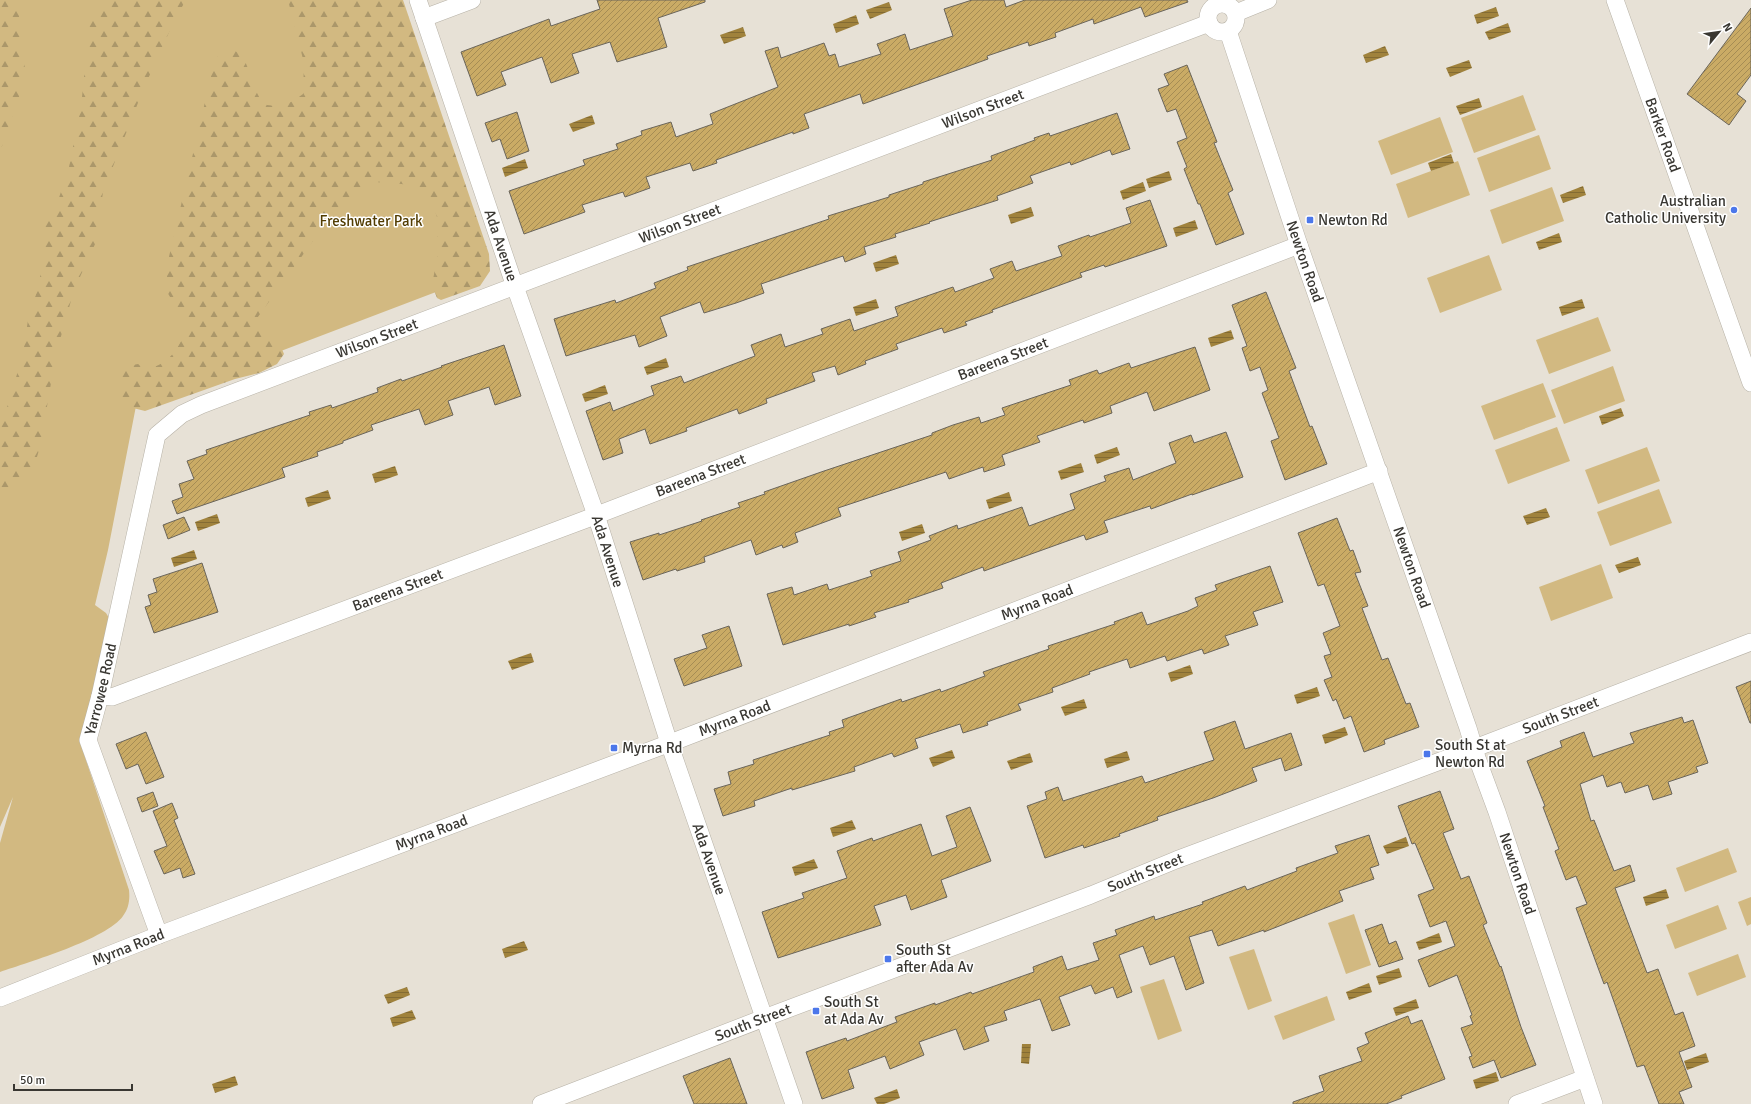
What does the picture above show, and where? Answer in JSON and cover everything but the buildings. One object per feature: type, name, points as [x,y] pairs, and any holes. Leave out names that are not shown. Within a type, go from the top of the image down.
[{"type":"street","name":"Ada Avenue","points":[[418,0],[515,286],[596,515],[669,743],[794,1104]]},
{"type":"street","points":[[424,18],[472,0]]},
{"type":"street","points":[[1236,13],[1268,0]]},
{"type":"street","name":"Barker Road","points":[[1616,0],[1751,383]]},
{"type":"street","points":[[1218,2],[1231,6],[1236,13],[1237,17],[1235,26],[1228,31],[1223,32],[1214,30],[1209,23],[1208,14],[1218,2]]},
{"type":"street","name":"Wilson Street","points":[[157,435],[182,414],[201,405],[1209,23]]},
{"type":"street","name":"Newton Road","points":[[1228,31],[1299,245],[1379,471],[1594,1104]]},
{"type":"street","name":"Bareena Street","points":[[100,696],[112,697],[596,515],[1299,245]]},
{"type":"street","name":"Yarrowee Road","points":[[157,435],[100,696],[88,740],[159,935]]},
{"type":"street","name":"Myrna Road","points":[[0,998],[159,935],[669,743],[1379,471]]},
{"type":"street","name":"South Street","points":[[540,1104],[1091,895],[1176,860],[1751,642]]},
{"type":"street","points":[[1517,1104],[1585,1078]]},
{"type":"green space","name":"Freshwater Park","points":[[0,0],[390,0],[478,276],[136,406],[108,550],[95,605],[106,613],[109,618],[82,748],[129,890],[129,903],[123,916],[114,925],[101,933],[66,949],[0,972],[0,843],[13,797],[0,827]]},
{"type":"green space","points":[[0,0],[18,0],[26,77],[0,152]]},
{"type":"green space","points":[[101,0],[186,0],[175,19],[143,90],[103,192],[96,242],[74,290],[56,354],[40,447],[32,473],[0,497],[0,431],[23,354],[28,320],[42,268],[44,223],[55,209],[68,172],[81,107],[90,18]]},
{"type":"green space","points":[[288,0],[403,0],[489,254],[490,271],[480,286],[441,300],[437,298],[432,285],[437,258],[437,217],[432,202],[420,191],[402,184],[375,182],[357,190],[331,216],[255,321],[257,329],[273,339],[282,349],[284,354],[277,364],[259,373],[235,379],[145,411],[125,406],[118,393],[121,377],[127,366],[138,364],[146,369],[155,367],[162,363],[176,349],[188,328],[166,290],[168,261],[215,59],[226,48],[234,50],[239,54],[247,65],[258,95],[267,105],[278,106],[286,104],[303,94],[304,63]]},
{"type":"green space","points":[[1523,95],[1536,130],[1474,153],[1461,118]]},
{"type":"green space","points":[[1440,117],[1453,152],[1391,175],[1378,141]]},
{"type":"green space","points":[[1539,135],[1551,169],[1489,192],[1477,158]]},
{"type":"green space","points":[[1458,161],[1470,195],[1408,218],[1396,184]]},
{"type":"green space","points":[[1552,187],[1564,221],[1502,244],[1490,210]]},
{"type":"green space","points":[[1489,255],[1502,290],[1440,313],[1427,278]]},
{"type":"green space","points":[[1598,317],[1611,351],[1549,374],[1536,340]]},
{"type":"green space","points":[[1613,366],[1625,401],[1564,424],[1551,390]]},
{"type":"green space","points":[[1543,383],[1556,417],[1494,440],[1481,406]]},
{"type":"green space","points":[[1557,427],[1570,461],[1508,484],[1495,450]]},
{"type":"green space","points":[[1647,447],[1660,481],[1598,504],[1585,470]]},
{"type":"green space","points":[[1659,489],[1672,523],[1610,546],[1597,512]]},
{"type":"green space","points":[[1601,564],[1613,598],[1551,621],[1539,587]]},
{"type":"green space","points":[[1728,848],[1737,872],[1685,892],[1676,868]]},
{"type":"green space","points":[[1751,897],[1751,924],[1747,926],[1738,902]]},
{"type":"green space","points":[[1718,905],[1727,929],[1675,949],[1666,925]]},
{"type":"green space","points":[[1354,914],[1371,965],[1346,974],[1328,923]]},
{"type":"green space","points":[[1254,949],[1272,1001],[1248,1010],[1229,957]]},
{"type":"green space","points":[[1738,954],[1746,977],[1697,996],[1688,973]]},
{"type":"green space","points":[[1164,979],[1182,1031],[1158,1040],[1140,987]]},
{"type":"green space","points":[[1327,996],[1335,1020],[1283,1040],[1274,1016]]},
{"type":"shaded area","points":[[889,2],[892,10],[870,19],[866,10]]},
{"type":"shaded area","points":[[1496,7],[1499,16],[1477,24],[1474,15]]},
{"type":"shaded area","points":[[856,15],[859,24],[836,33],[833,24]]},
{"type":"shaded area","points":[[1508,23],[1511,32],[1489,40],[1485,32]]},
{"type":"shaded area","points":[[743,27],[746,36],[724,44],[720,35]]},
{"type":"shaded area","points":[[1385,46],[1389,55],[1366,63],[1363,55]]},
{"type":"shaded area","points":[[1469,60],[1472,68],[1450,77],[1446,68]]},
{"type":"shaded area","points":[[1479,98],[1482,107],[1460,115],[1456,106]]},
{"type":"shaded area","points":[[592,115],[595,124],[573,132],[569,124]]},
{"type":"shaded area","points":[[1451,154],[1454,163],[1431,171],[1428,163]]},
{"type":"shaded area","points":[[525,159],[528,168],[505,177],[502,168]]},
{"type":"shaded area","points":[[1169,171],[1172,180],[1149,188],[1146,179]]},
{"type":"shaded area","points":[[1143,182],[1146,191],[1123,200],[1120,191]]},
{"type":"shaded area","points":[[1583,186],[1586,195],[1563,203],[1560,195]]},
{"type":"shaded area","points":[[1031,207],[1034,216],[1011,224],[1008,215]]},
{"type":"shaded area","points":[[1195,220],[1198,229],[1176,237],[1173,228]]},
{"type":"shaded area","points":[[1559,233],[1562,242],[1539,250],[1536,242]]},
{"type":"shaded area","points":[[896,255],[899,264],[876,272],[873,263]]},
{"type":"shaded area","points":[[876,299],[879,308],[856,316],[853,307]]},
{"type":"shaded area","points":[[1582,299],[1585,308],[1562,316],[1559,307]]},
{"type":"shaded area","points":[[1231,330],[1234,339],[1211,347],[1208,338]]},
{"type":"shaded area","points":[[666,358],[669,367],[647,375],[644,367]]},
{"type":"shaded area","points":[[605,385],[608,394],[585,402],[582,394]]},
{"type":"shaded area","points":[[1621,408],[1624,416],[1602,425],[1599,416]]},
{"type":"shaded area","points":[[1117,447],[1120,455],[1097,464],[1094,455]]},
{"type":"shaded area","points":[[1081,463],[1084,472],[1061,480],[1058,471]]},
{"type":"shaded area","points":[[395,466],[398,475],[375,483],[372,474]]},
{"type":"shaded area","points":[[328,490],[331,499],[308,507],[305,498]]},
{"type":"shaded area","points":[[1009,492],[1012,501],[989,509],[986,500]]},
{"type":"shaded area","points":[[1546,508],[1550,517],[1527,525],[1523,516]]},
{"type":"shaded area","points":[[217,514],[220,523],[198,531],[195,522]]},
{"type":"shaded area","points":[[922,524],[925,533],[902,541],[899,532]]},
{"type":"shaded area","points":[[194,550],[197,559],[174,567],[171,558]]},
{"type":"shaded area","points":[[1638,557],[1641,565],[1619,573],[1615,565]]},
{"type":"shaded area","points":[[531,653],[534,662],[512,670],[508,661]]},
{"type":"shaded area","points":[[1190,665],[1193,674],[1171,682],[1168,673]]},
{"type":"shaded area","points":[[1317,687],[1320,696],[1297,704],[1294,695]]},
{"type":"shaded area","points":[[1084,699],[1087,708],[1065,716],[1061,707]]},
{"type":"shaded area","points":[[1345,727],[1348,735],[1325,744],[1322,735]]},
{"type":"shaded area","points":[[952,750],[955,758],[933,767],[929,758]]},
{"type":"shaded area","points":[[1127,751],[1130,760],[1107,768],[1104,759]]},
{"type":"shaded area","points":[[1030,753],[1033,762],[1011,770],[1007,761]]},
{"type":"shaded area","points":[[852,820],[856,829],[833,837],[830,828]]},
{"type":"shaded area","points":[[1406,837],[1409,846],[1387,854],[1383,846]]},
{"type":"shaded area","points":[[814,859],[818,868],[795,876],[792,867]]},
{"type":"shaded area","points":[[1666,889],[1669,898],[1646,906],[1643,897]]},
{"type":"shaded area","points":[[1439,933],[1442,942],[1419,950],[1416,942]]},
{"type":"shaded area","points":[[524,941],[528,950],[505,958],[502,949]]},
{"type":"shaded area","points":[[1399,968],[1402,977],[1379,985],[1376,976]]},
{"type":"shaded area","points":[[1369,983],[1372,992],[1349,1000],[1346,992]]},
{"type":"shaded area","points":[[407,987],[410,995],[388,1004],[384,995]]},
{"type":"shaded area","points":[[1416,999],[1419,1008],[1396,1016],[1393,1008]]},
{"type":"shaded area","points":[[412,1010],[416,1019],[393,1027],[390,1018]]},
{"type":"shaded area","points":[[1022,1044],[1031,1044],[1029,1064],[1021,1063]]},
{"type":"shaded area","points":[[1706,1053],[1709,1062],[1687,1070],[1684,1061]]},
{"type":"shaded area","points":[[1496,1072],[1499,1081],[1476,1089],[1473,1080]]},
{"type":"shaded area","points":[[235,1076],[238,1085],[215,1093],[212,1084]]},
{"type":"shaded area","points":[[897,1089],[900,1098],[884,1104],[877,1104],[874,1098]]},
{"type":"place","name":"Australian Catholic University","points":[[1734,210]]},
{"type":"place","name":"Newton Rd","points":[[1310,220]]},
{"type":"place","name":"Myrna Rd","points":[[614,748]]},
{"type":"place","name":"South St at Newton Rd","points":[[1427,754]]},
{"type":"place","name":"South St after Ada Av","points":[[888,959]]},
{"type":"place","name":"South St at Ada Av","points":[[816,1011]]}]
